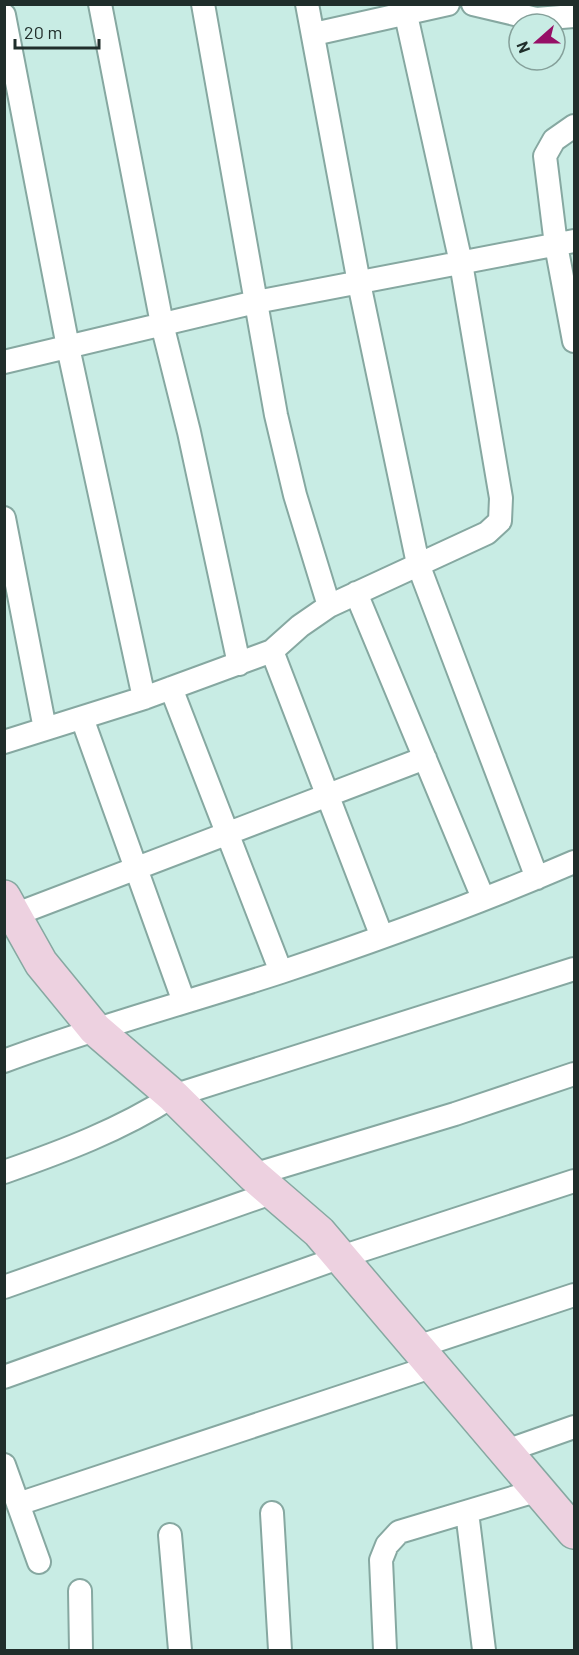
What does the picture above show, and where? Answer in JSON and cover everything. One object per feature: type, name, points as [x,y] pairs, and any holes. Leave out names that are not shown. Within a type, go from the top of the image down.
[{"type":"main road","points":[[9,906],[41,963],[95,1029],[173,1096],[263,1183],[319,1232],[574,1532]]},
{"type":"street","points":[[100,4],[162,324],[189,432],[240,664]]},
{"type":"street","points":[[203,4],[276,415],[295,495],[329,606]]},
{"type":"street","points":[[307,4],[359,284],[418,564],[537,878]]},
{"type":"street","points":[[314,34],[448,4]]},
{"type":"street","points":[[473,4],[536,19],[574,16]]},
{"type":"street","points":[[4,15],[68,347],[144,699]]},
{"type":"street","points":[[4,742],[144,699],[272,651],[300,626],[329,606],[487,533],[501,521],[501,498],[461,263],[406,15]]},
{"type":"street","points":[[574,126],[554,140],[545,156],[565,243],[574,341]]},
{"type":"street","points":[[4,362],[256,302],[565,243]]},
{"type":"street","points":[[4,519],[45,729]]},
{"type":"street","points":[[356,594],[483,898]]},
{"type":"street","points":[[272,651],[382,937]]},
{"type":"street","points":[[171,688],[281,972]]},
{"type":"street","points":[[82,718],[183,1002]]},
{"type":"street","points":[[9,906],[135,868],[425,758]]},
{"type":"street","points":[[4,1061],[95,1029],[281,972],[382,937],[574,862]]},
{"type":"street","points":[[4,1172],[92,1141],[138,1118],[173,1096],[574,969]]},
{"type":"street","points":[[4,1287],[263,1183],[454,1114],[574,1074]]},
{"type":"street","points":[[4,1377],[340,1257],[574,1181]]},
{"type":"street","points":[[18,1504],[425,1357],[574,1295]]},
{"type":"street","points":[[506,1451],[574,1427]]},
{"type":"street","points":[[4,1465],[39,1562]]},
{"type":"street","points":[[385,1650],[381,1560],[387,1545],[399,1532],[538,1490]]},
{"type":"street","points":[[467,1512],[484,1650]]},
{"type":"street","points":[[272,1513],[280,1650]]},
{"type":"street","points":[[170,1535],[180,1650]]},
{"type":"street","points":[[80,1591],[81,1650]]}]
